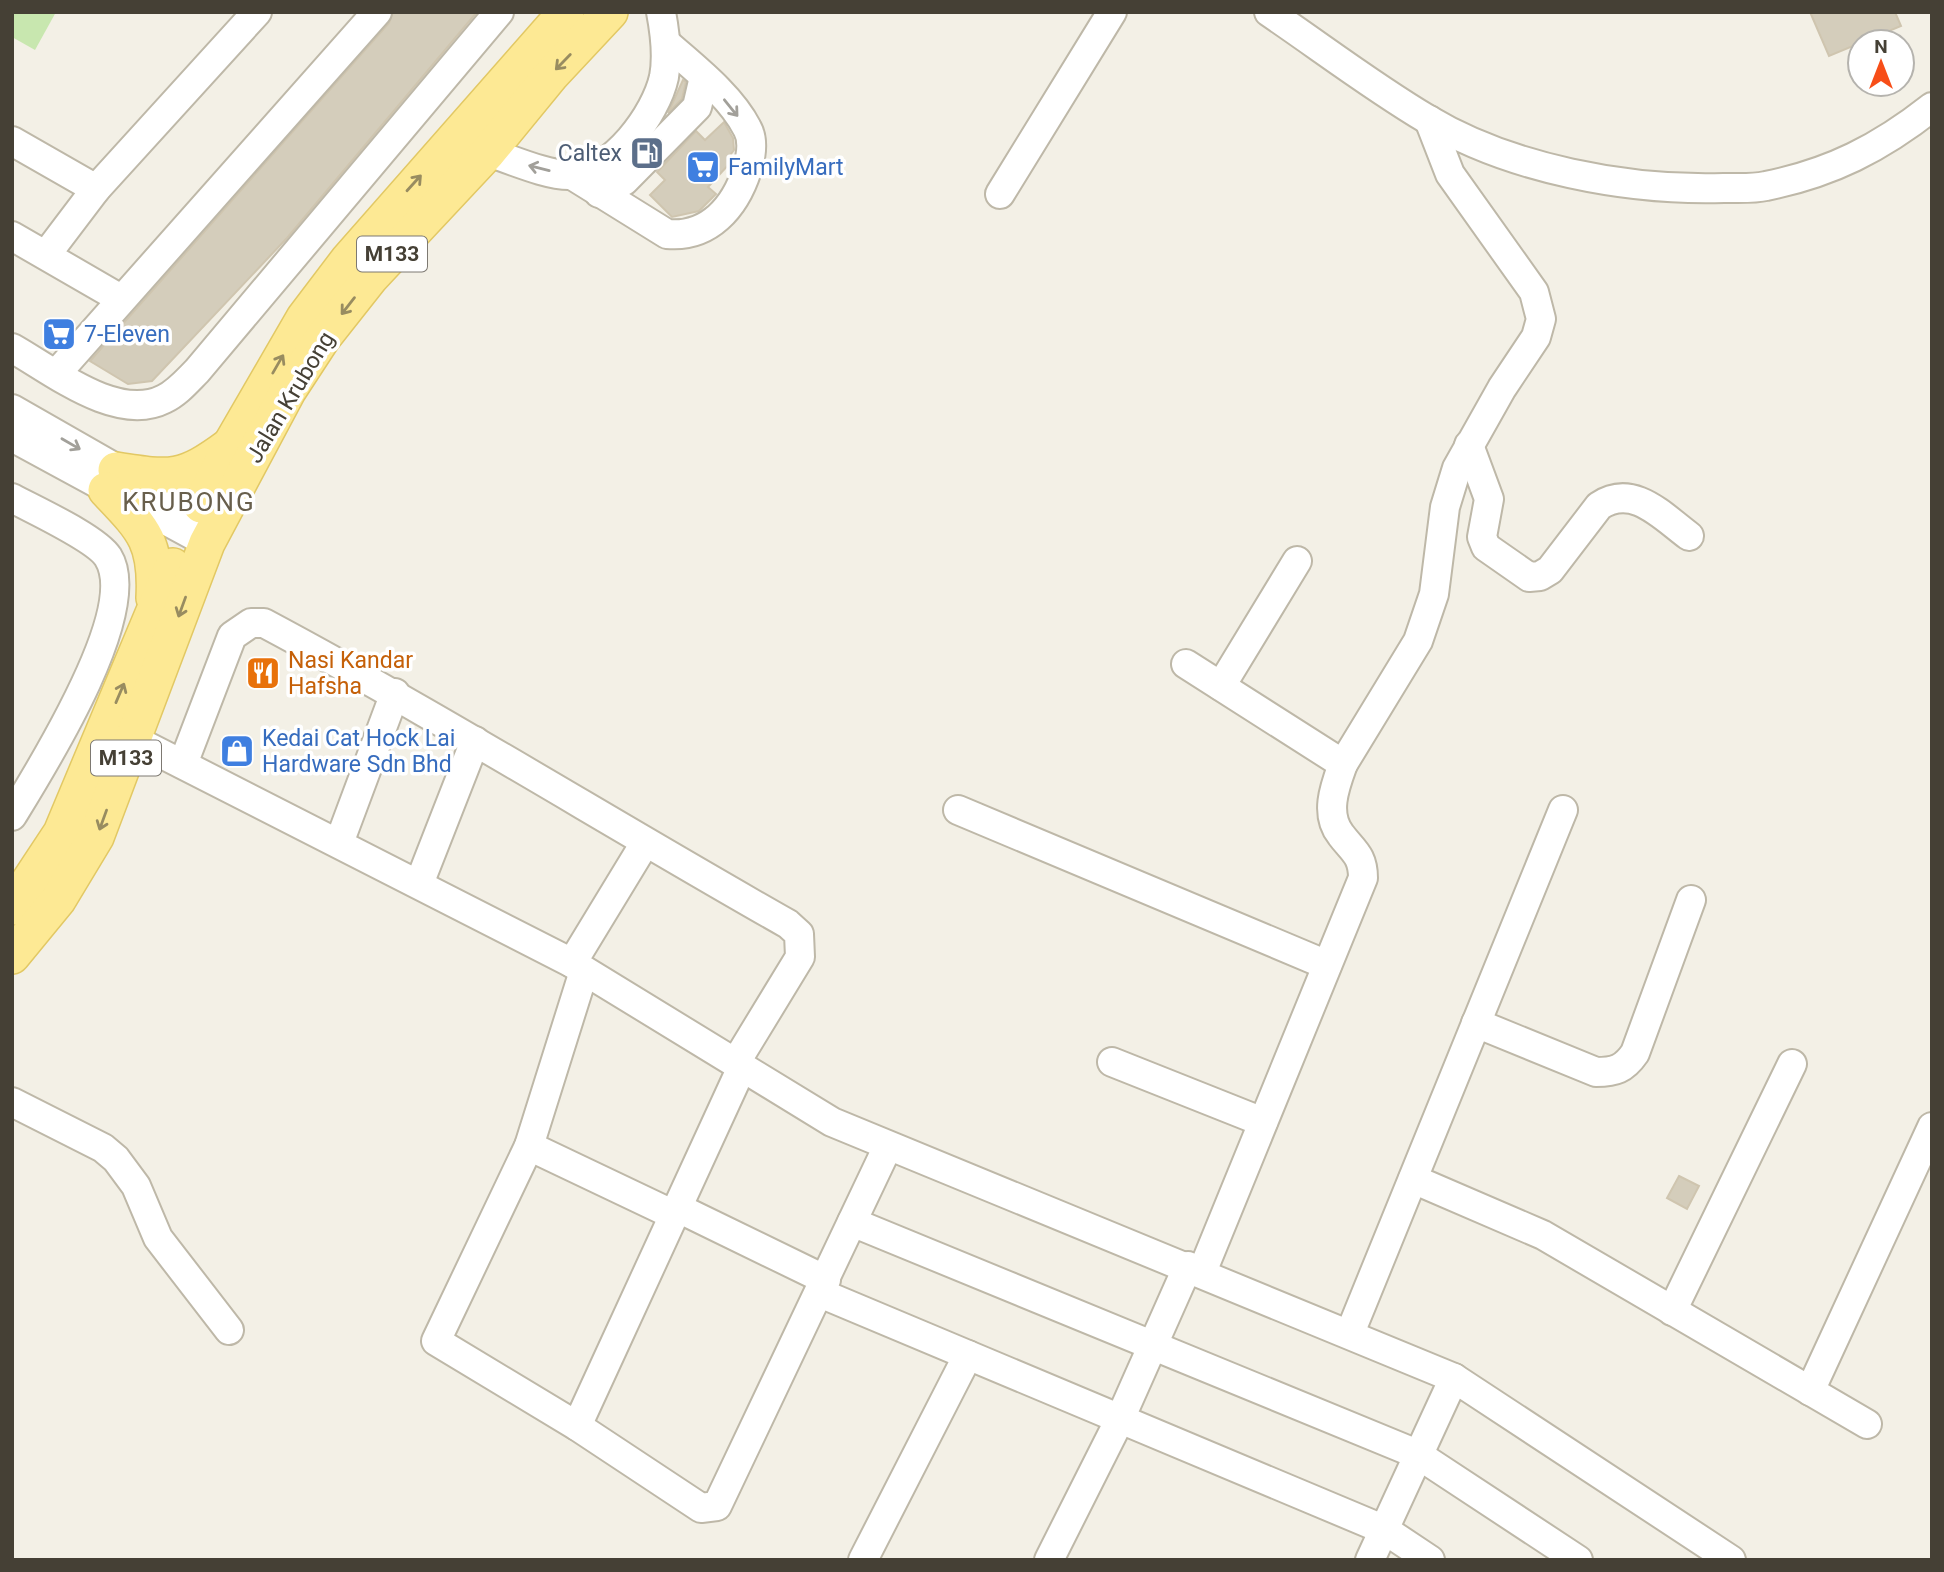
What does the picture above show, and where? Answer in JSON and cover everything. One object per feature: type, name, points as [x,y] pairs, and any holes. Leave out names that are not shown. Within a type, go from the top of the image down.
[{"type":"main road","name":"Jalan Krubong","points":[[12,907],[61,833],[119,733],[202,529],[231,444],[304,318],[348,260],[566,12]]},
{"type":"main road","name":"Jalan Krubong","points":[[12,956],[58,900],[96,837],[119,733],[154,612],[288,391],[322,339],[371,277],[488,152],[552,74],[610,12]]},
{"type":"main road","points":[[154,612],[153,552],[111,480],[175,476],[198,469],[231,444]]},
{"type":"street","points":[[46,255],[96,189],[257,12]]},
{"type":"street","points":[[57,373],[377,12]]},
{"type":"street","points":[[12,348],[105,401],[124,406],[146,405],[165,399],[183,385],[499,12]]},
{"type":"street","points":[[572,175],[604,163],[635,135],[664,77],[666,43],[660,12]]},
{"type":"street","points":[[1000,194],[1112,12]]},
{"type":"street","points":[[1269,12],[1429,120],[1490,148],[1564,171],[1631,184],[1698,189],[1763,187],[1805,177],[1879,147],[1932,107]]},
{"type":"street","points":[[488,152],[572,175],[667,234],[685,236],[711,225],[731,205],[750,160],[750,137],[748,129],[704,77],[666,43]]},
{"type":"street","points":[[599,194],[624,181],[697,107],[704,77]]},
{"type":"street","points":[[1049,1560],[1155,1344],[1195,1269],[1263,1122],[1363,878],[1363,863],[1358,852],[1340,834],[1334,823],[1333,791],[1343,764],[1418,641],[1434,594],[1445,507],[1457,468],[1502,388],[1536,337],[1541,320],[1534,292],[1450,174],[1429,120]]},
{"type":"street","points":[[12,141],[96,189]]},
{"type":"street","points":[[12,236],[121,299]]},
{"type":"street","points":[[12,409],[111,480]]},
{"type":"street","points":[[12,437],[111,480],[202,529]]},
{"type":"street","points":[[1469,445],[1489,499],[1482,537],[1486,547],[1529,577],[1540,576],[1550,570],[1599,506],[1608,500],[1621,497],[1646,504],[1689,536]]},
{"type":"street","points":[[12,498],[99,547],[113,567],[117,581],[112,613],[69,723],[12,816]]},
{"type":"street","points":[[1221,687],[1297,561]]},
{"type":"street","points":[[183,764],[232,636],[251,623],[264,624],[395,693],[645,844],[789,924],[799,934],[800,957],[739,1065],[676,1211],[577,1426]]},
{"type":"street","points":[[1186,664],[1343,764]]},
{"type":"street","points":[[340,843],[395,693]]},
{"type":"street","points":[[119,733],[340,843],[578,967],[832,1122],[1195,1269],[1454,1378],[1731,1560]]},
{"type":"street","points":[[419,884],[475,741]]},
{"type":"street","points":[[958,810],[1327,965]]},
{"type":"street","points":[[1350,1333],[1563,810]]},
{"type":"street","points":[[645,844],[578,967],[529,1146],[436,1340],[577,1426],[701,1508],[716,1506],[823,1287],[888,1146]]},
{"type":"street","points":[[1476,1023],[1596,1072],[1613,1072],[1626,1065],[1635,1053],[1691,901]]},
{"type":"street","points":[[1112,1062],[1263,1122]]},
{"type":"street","points":[[1672,1311],[1792,1063]]},
{"type":"street","points":[[12,1102],[103,1148],[117,1158],[136,1186],[158,1238],[229,1330]]},
{"type":"street","points":[[1810,1391],[1932,1127]]},
{"type":"street","points":[[529,1146],[676,1211],[823,1287],[968,1355],[1385,1530],[1430,1560]]},
{"type":"street","points":[[1413,1179],[1543,1236],[1867,1424]]},
{"type":"street","points":[[852,1223],[1155,1344],[1418,1454],[1578,1560]]},
{"type":"street","points":[[863,1560],[968,1355]]},
{"type":"street","points":[[1370,1560],[1454,1378]]},
{"type":"green space","points":[[12,12],[56,12],[35,50],[12,37]]},
{"type":"building","points":[[393,12],[477,12],[287,238],[152,381],[128,384],[90,361],[389,23]]},
{"type":"building","points":[[1810,12],[1895,12],[1901,26],[1846,28],[1846,49],[1829,56]]},
{"type":"building","points":[[683,80],[686,82],[682,99],[668,113]]},
{"type":"building","points":[[724,122],[733,138],[734,150],[731,154],[732,161],[708,187],[716,194],[699,211],[672,217],[650,195],[665,180],[657,172],[696,131],[705,140]]},
{"type":"building","points":[[1679,1176],[1699,1186],[1687,1209],[1667,1198]]},
{"type":"place","name":"Caltex","points":[[647,153]]},
{"type":"place","name":"FamilyMart","points":[[703,167]]},
{"type":"place","name":"7-Eleven","points":[[59,334]]},
{"type":"place","name":"Nasi Kandar Hafsha","points":[[263,673]]},
{"type":"place","name":"Kedai Cat Hock Lai Hardware Sdn Bhd","points":[[237,751]]},
{"type":"district","name":"KRUBONG","points":[[189,502]]}]
